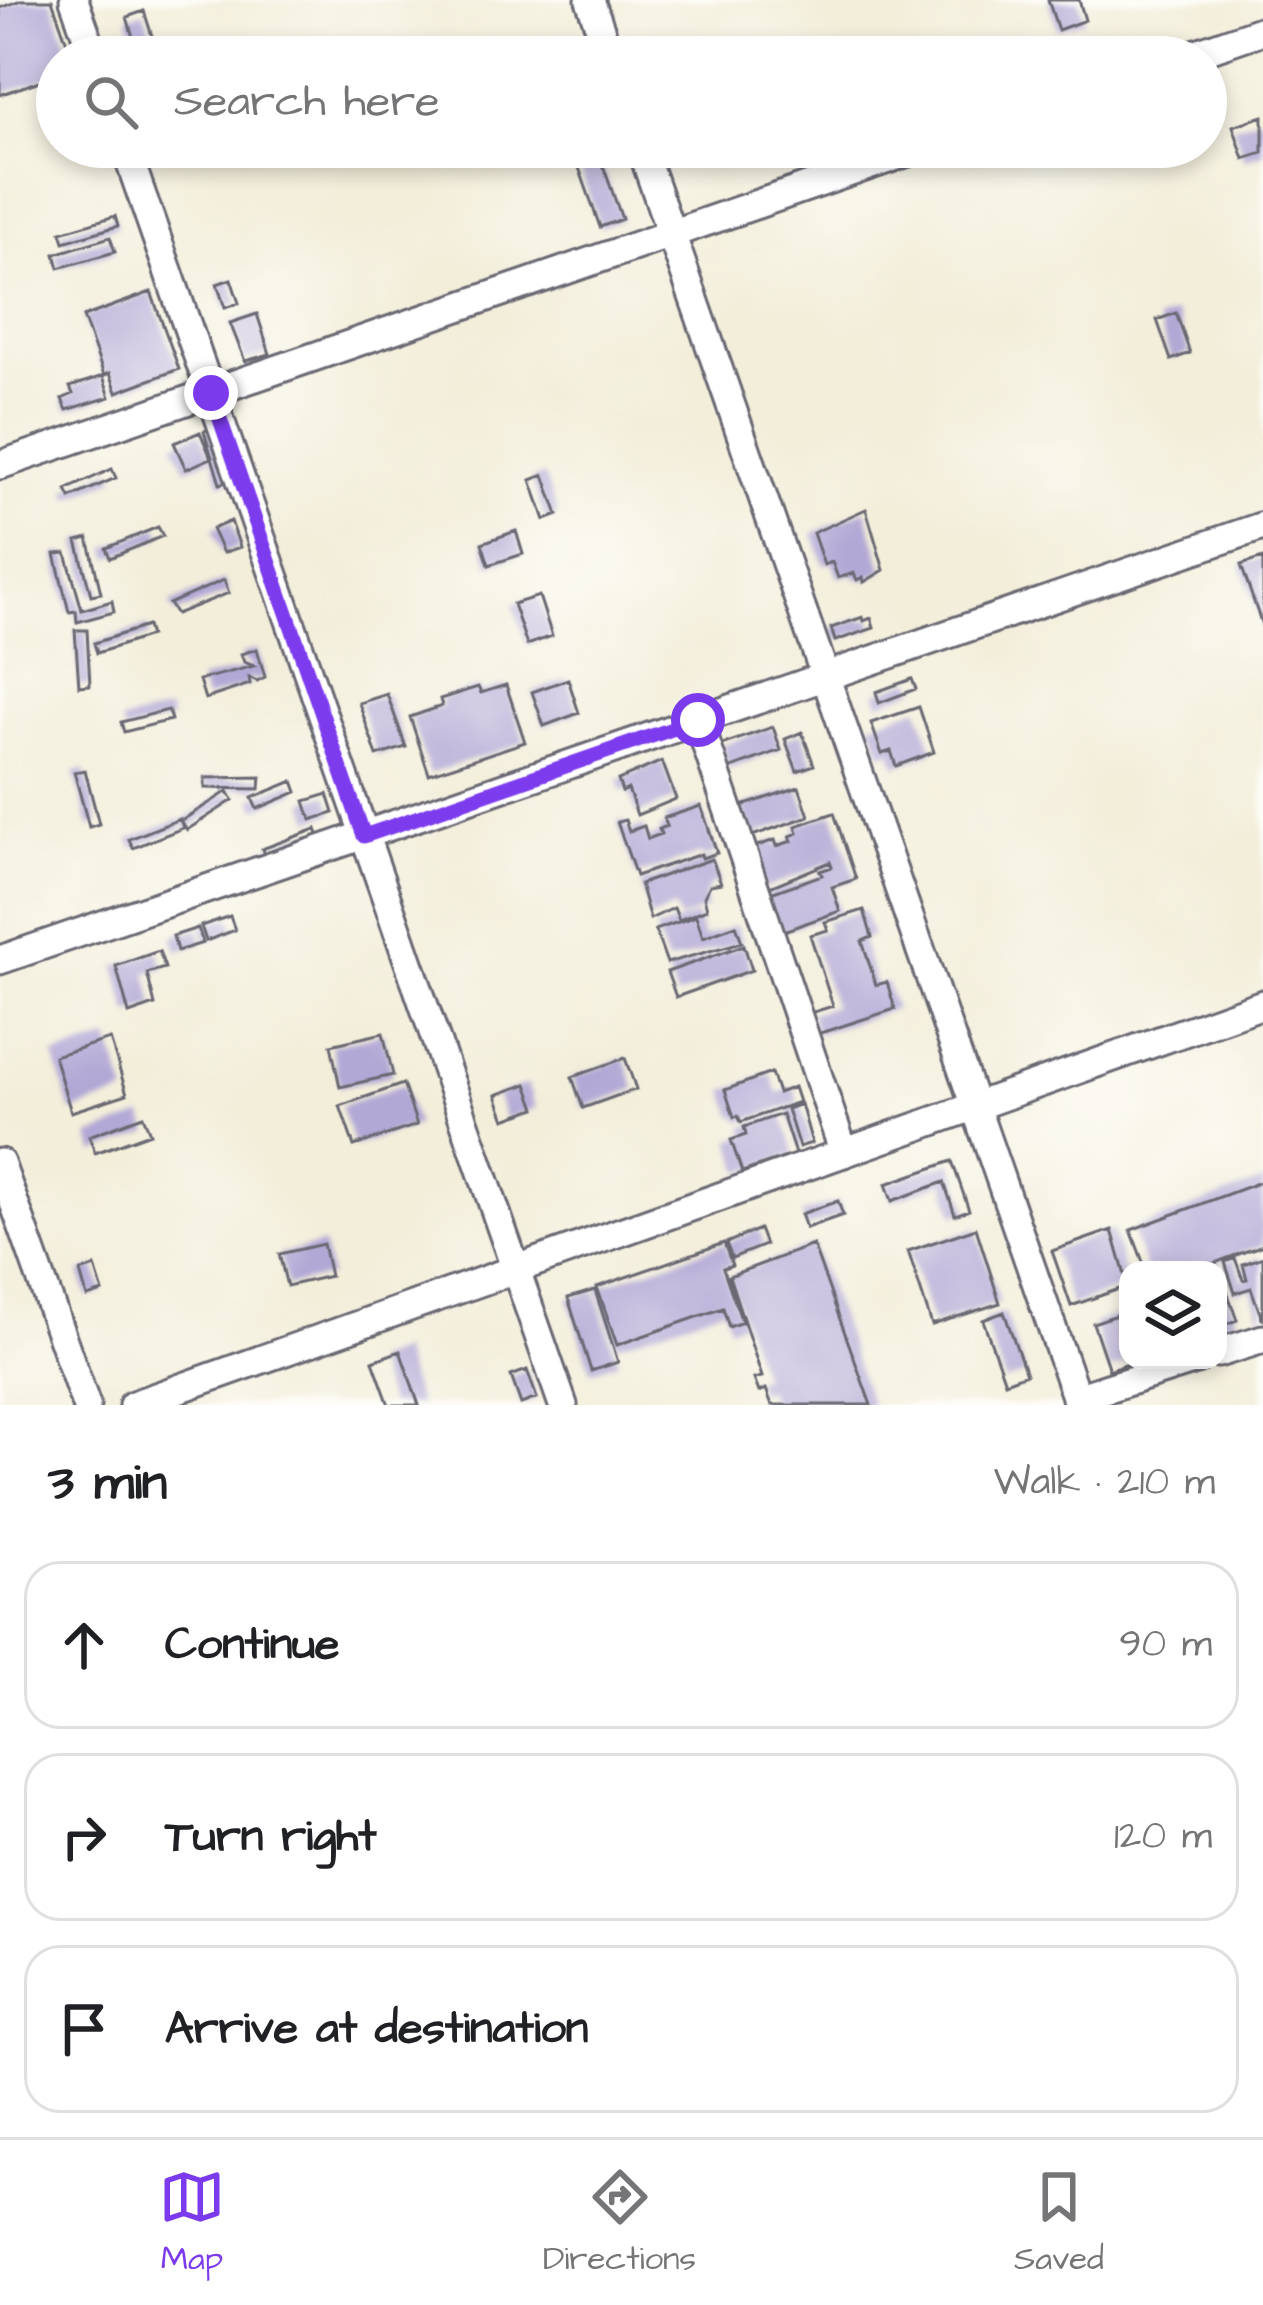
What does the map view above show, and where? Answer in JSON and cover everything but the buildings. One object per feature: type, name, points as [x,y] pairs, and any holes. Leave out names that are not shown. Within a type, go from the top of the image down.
[{"type":"street","points":[[74,0],[87,36]]},
{"type":"street","points":[[590,0],[603,36]]},
{"type":"street","points":[[1227,42],[1263,30]]},
{"type":"street","points":[[132,168],[563,1405]]},
{"type":"street","points":[[648,168],[1077,1401],[1170,1369]]},
{"type":"street","points":[[0,465],[861,168]]},
{"type":"street","points":[[0,960],[1263,526]]},
{"type":"street","points":[[698,720],[844,1153]]},
{"type":"street","points":[[133,1405],[1263,1004]]},
{"type":"street","points":[[0,1162],[86,1405]]},
{"type":"street","points":[[1227,1350],[1263,1339]]},
{"type":"route","points":[[211,393],[364,836],[698,720]]}]
